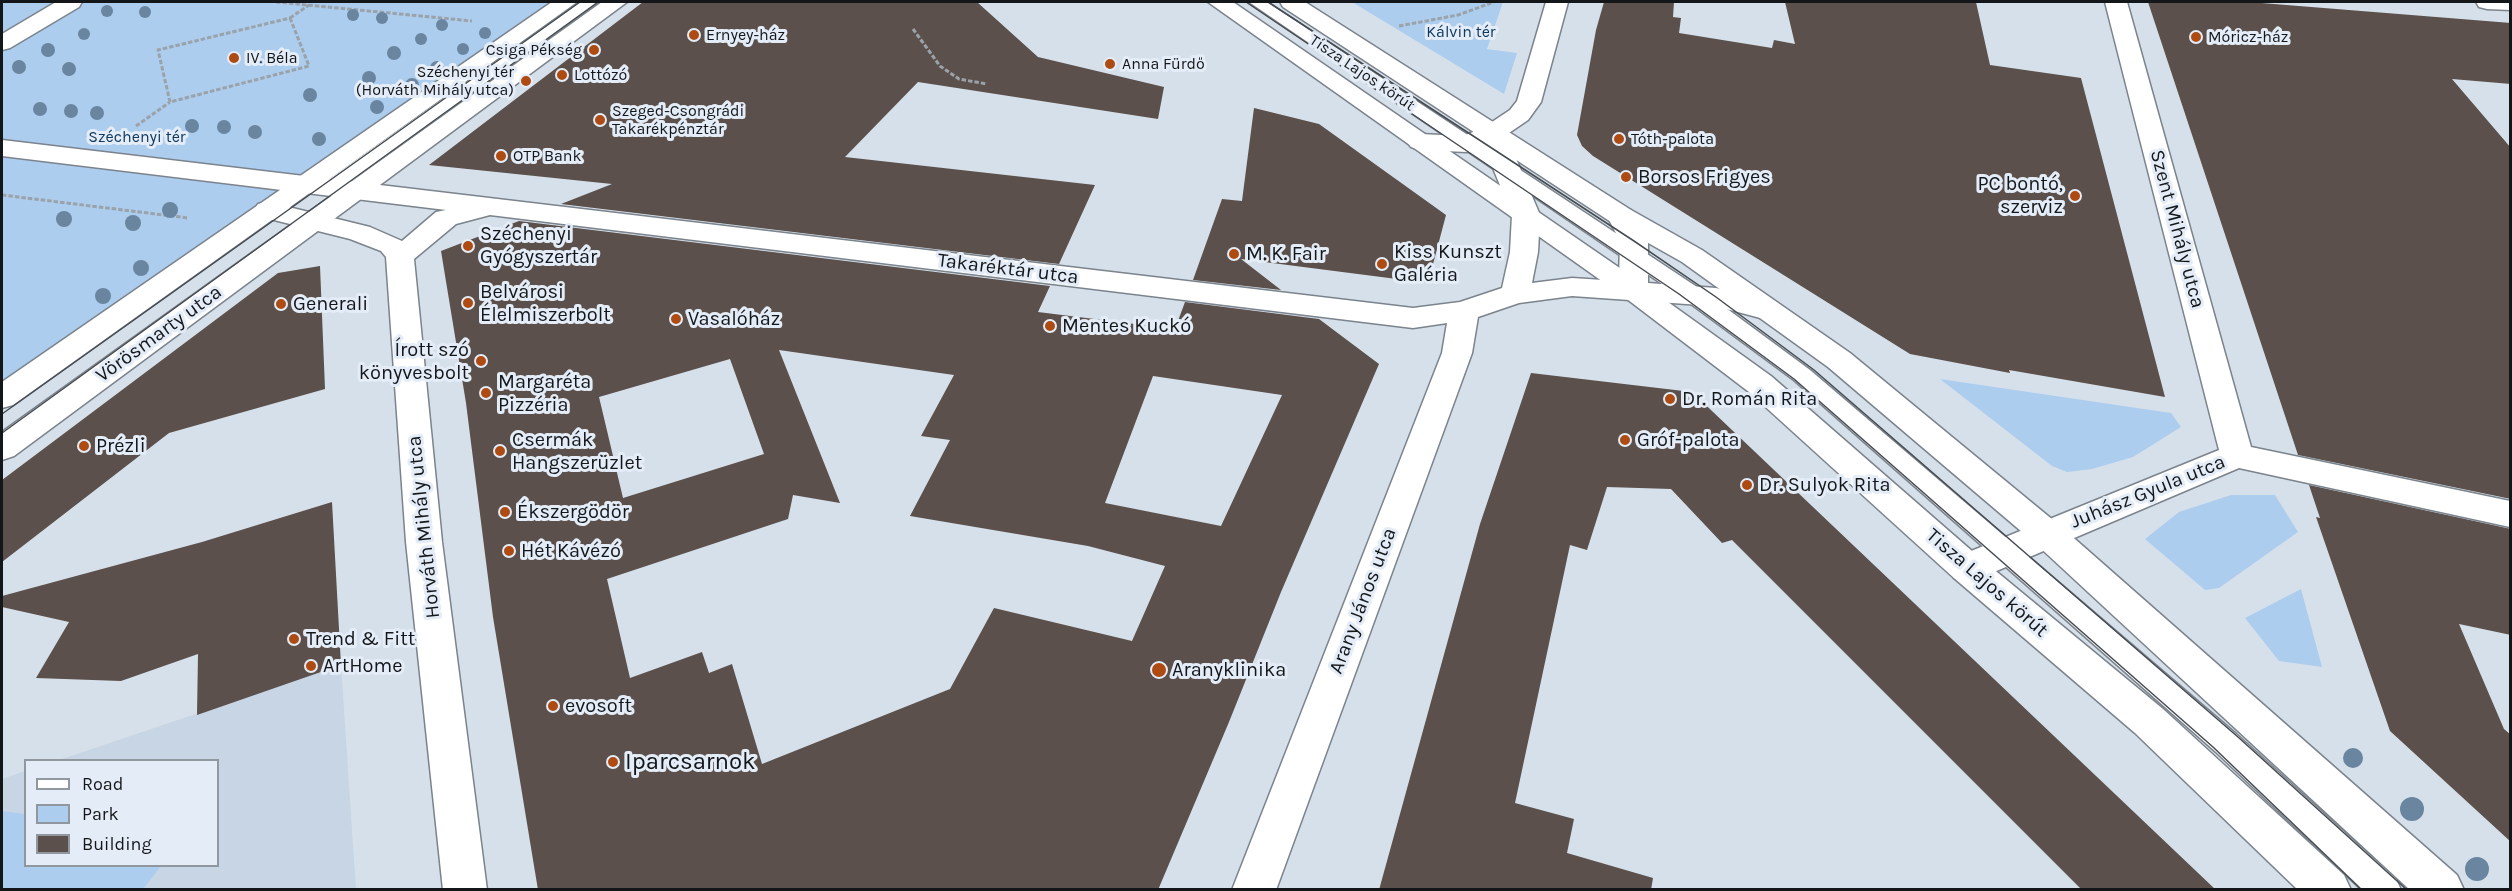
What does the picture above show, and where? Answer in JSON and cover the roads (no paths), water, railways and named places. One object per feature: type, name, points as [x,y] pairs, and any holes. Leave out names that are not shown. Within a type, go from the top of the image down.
[{"type":"street","points":[[2,43],[71,2]]},
{"type":"street","name":"Vörösmarty utca","points":[[2,448],[317,221],[332,186],[566,2]]},
{"type":"street","name":"Vörösmarty utca","points":[[2,397],[268,210],[332,186],[607,2]]},
{"type":"street","name":"Tisza Lajos körút","points":[[1219,2],[1633,290],[1760,384],[1967,568],[2149,720],[2329,890]]},
{"type":"street","name":"Tisza Lajos körút","points":[[1291,2],[1621,216],[1692,256],[1839,360],[2047,534],[2442,890]]},
{"type":"street","points":[[1515,294],[1524,252],[1526,215],[1492,134],[1519,115],[1529,102],[1557,2]]},
{"type":"street","name":"Szent Mihály utca","points":[[2116,2],[2237,456]]},
{"type":"street","points":[[2487,2],[2511,3]]},
{"type":"street","name":"Tisza Lajos körút","points":[[1420,142],[1467,144],[1492,134]]},
{"type":"street","points":[[2,148],[332,186]]},
{"type":"street","name":"Takaréktár utca","points":[[332,186],[1413,318],[1464,311],[1515,294],[1572,287],[1633,290]]},
{"type":"street","name":"Takaréktár utca","points":[[400,257],[446,218],[500,206]]},
{"type":"street","points":[[268,210],[356,231],[391,245],[400,257]]},
{"type":"street","points":[[1621,216],[1634,241],[1633,290]]},
{"type":"street","name":"Horváth Mihály utca","points":[[400,257],[424,542],[465,890]]},
{"type":"street","name":"Tisza Lajos körút","points":[[1633,290],[1716,297],[1768,310]]},
{"type":"street","name":"Arany János utca","points":[[1254,890],[1457,353],[1464,311]]},
{"type":"street","name":"Juhász Gyula utca","points":[[1967,568],[2237,456],[2511,514]]},
{"type":"lane","name":"Tisza Lajos körút","points":[[1257,2],[1695,296],[1802,375],[2226,742],[2385,890]]},
{"type":"tram line","points":[[2,414],[580,2]]},
{"type":"tram line","points":[[2,433],[598,2]]},
{"type":"tram line","points":[[1246,2],[1679,294],[1794,379],[2213,747],[2362,890]]},
{"type":"tram line","points":[[1268,2],[1634,241],[1716,297],[1814,370],[2238,737],[2407,890]]},
{"type":"place","name":"Ernyey-ház","points":[[694,35]]},
{"type":"place","name":"Móricz-ház","points":[[2196,37]]},
{"type":"place","name":"Csiga Pékség","points":[[594,50]]},
{"type":"place","name":"IV. Béla","points":[[234,58]]},
{"type":"place","name":"Anna Fürdő","points":[[1110,64]]},
{"type":"place","name":"Lottózó","points":[[562,75]]},
{"type":"place","name":"Széchenyi tér (Horváth Mihály utca)","points":[[526,81]]},
{"type":"place","name":"Szeged-Csongrádi Takarékpénztár","points":[[600,120]]},
{"type":"place","name":"Tóth-palota","points":[[1619,139]]},
{"type":"place","name":"OTP Bank","points":[[501,156]]},
{"type":"place","name":"Borsos Frigyes","points":[[1626,177]]},
{"type":"place","name":"PC bontó, szerviz","points":[[2075,196]]},
{"type":"place","name":"Széchenyi Gyógyszertár","points":[[468,246]]},
{"type":"place","name":"M. K. Fair","points":[[1234,254]]},
{"type":"place","name":"Kiss Kunszt Galéria","points":[[1382,264]]},
{"type":"place","name":"Belvárosi Élelmiszerbolt","points":[[468,303]]},
{"type":"place","name":"Generali","points":[[281,304]]},
{"type":"place","name":"Vasalóház","points":[[676,319]]},
{"type":"place","name":"Mentes Kuckó","points":[[1050,326]]},
{"type":"place","name":"Írott szó könyvesbolt","points":[[481,361]]},
{"type":"place","name":"Margaréta Pizzéria","points":[[486,393]]},
{"type":"place","name":"Dr. Román Rita","points":[[1670,399]]},
{"type":"place","name":"Gróf-palota","points":[[1625,440]]},
{"type":"place","name":"Prézli","points":[[84,446]]},
{"type":"place","name":"Csermák Hangszerüzlet","points":[[500,451]]},
{"type":"place","name":"Dr. Sulyok Rita","points":[[1747,485]]},
{"type":"place","name":"Ékszergödör","points":[[505,512]]},
{"type":"place","name":"Hét Kávézó","points":[[509,551]]},
{"type":"place","name":"Trend & Fitt","points":[[294,639]]},
{"type":"place","name":"ArtHome","points":[[311,666]]},
{"type":"place","name":"Aranyklinika","points":[[1159,670]]},
{"type":"place","name":"evosoft","points":[[553,706]]},
{"type":"place","name":"Iparcsarnok","points":[[613,762]]},
{"type":"park label","name":"Kálvin tér","points":[[1461,32]]},
{"type":"park label","name":"Széchenyi tér","points":[[137,137]]}]
